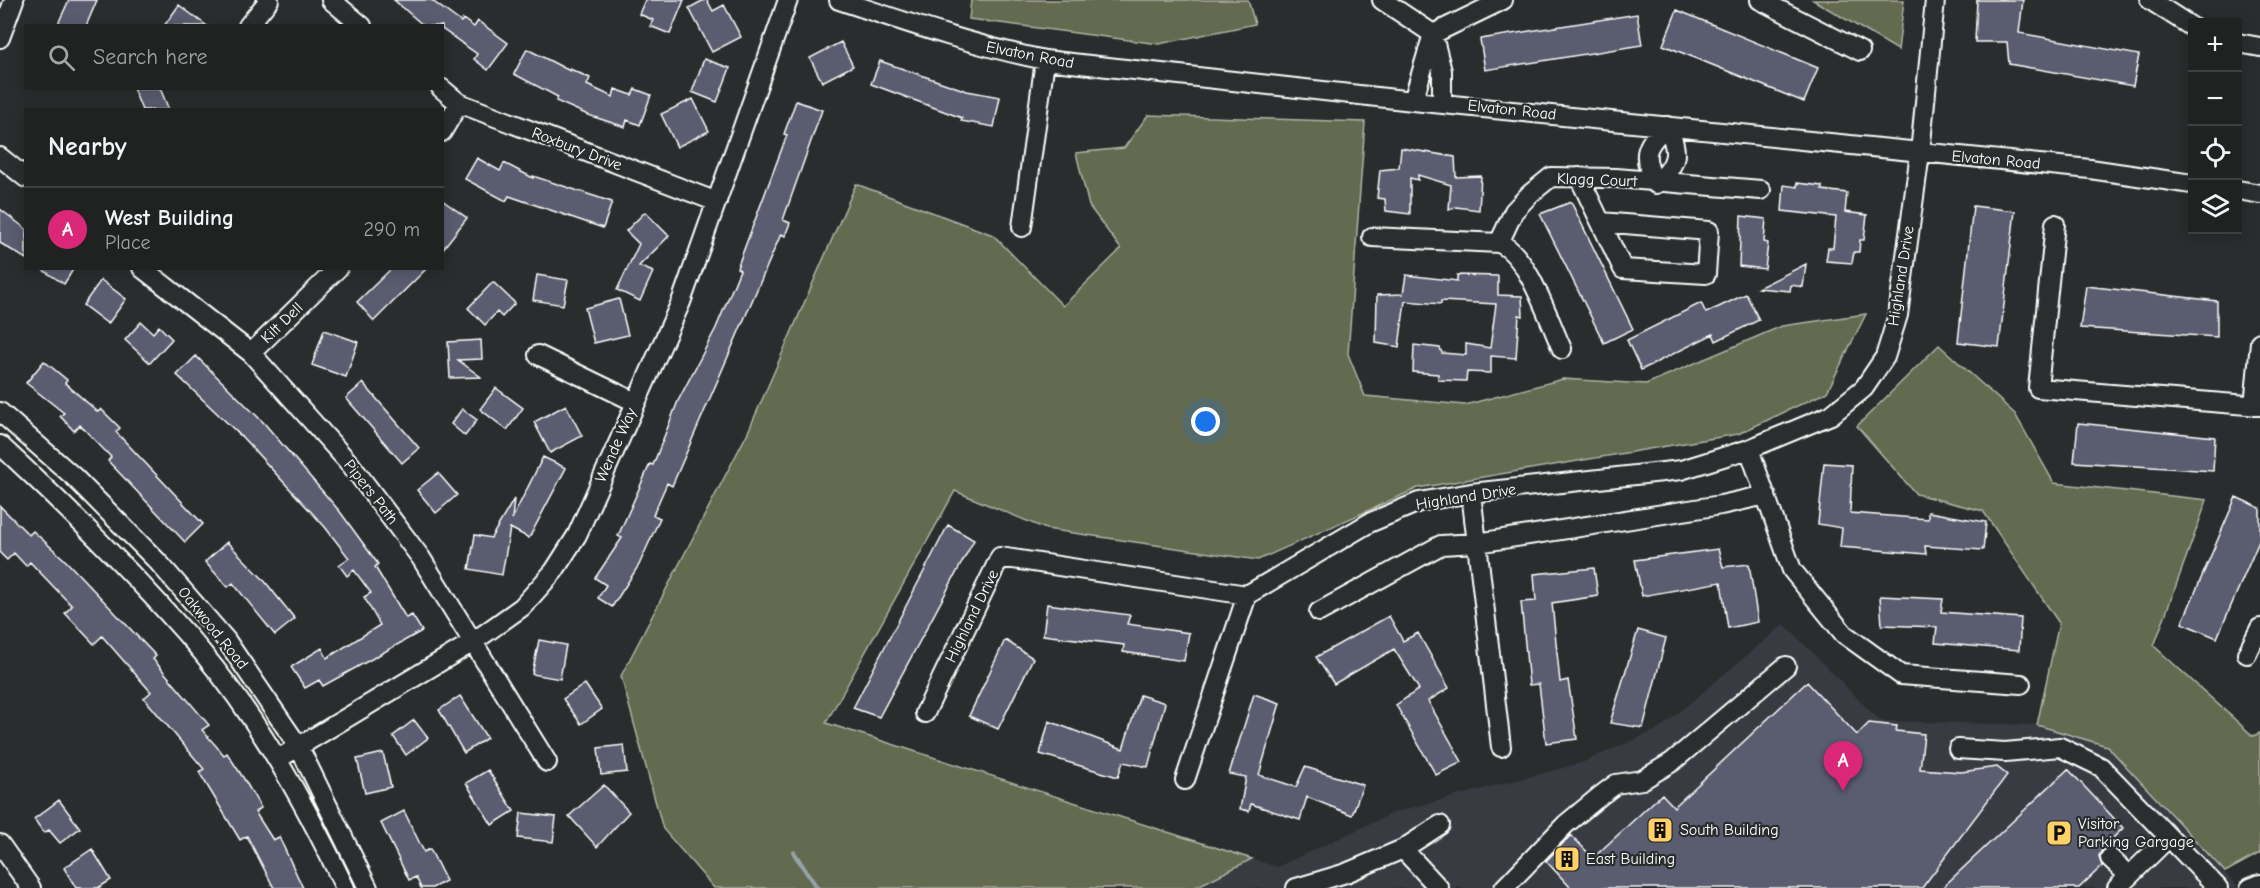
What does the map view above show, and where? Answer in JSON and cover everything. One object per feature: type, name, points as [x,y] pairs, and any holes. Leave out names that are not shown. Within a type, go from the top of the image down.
[{"type":"street","points":[[0,38],[14,0]]},
{"type":"street","points":[[250,24],[269,0]]},
{"type":"street","points":[[331,0],[360,24]]},
{"type":"street","name":"Wende Way","points":[[278,759],[473,642],[522,607],[554,571],[577,535],[681,302],[788,0]]},
{"type":"street","name":"Elvaton Road","points":[[839,0],[948,37],[1046,60],[1413,101],[2090,169],[2188,183]]},
{"type":"street","points":[[1382,0],[1433,34],[1442,71],[1442,104]]},
{"type":"street","points":[[1413,101],[1433,34],[1503,0]]},
{"type":"street","points":[[1760,0],[1860,51]]},
{"type":"street","name":"Highland Drive","points":[[926,713],[1000,557],[1247,595],[1369,523],[1419,502],[1471,493],[1681,470],[1749,449],[1831,415],[1864,388],[1885,357],[1898,315],[1920,153],[1935,0]]},
{"type":"street","points":[[2150,0],[2188,24]]},
{"type":"street","points":[[2242,44],[2260,47]]},
{"type":"street","points":[[1022,227],[1046,60]]},
{"type":"street","name":"Roxbury Drive","points":[[443,90],[459,103],[717,202]]},
{"type":"street","points":[[444,129],[459,103]]},
{"type":"street","points":[[1656,183],[1672,170],[1677,145],[1667,126]]},
{"type":"street","name":"Klagg Court","points":[[1656,183],[1646,165],[1650,142],[1667,126]]},
{"type":"street","points":[[0,157],[24,176]]},
{"type":"street","name":"Klagg Court","points":[[1499,243],[1514,211],[1551,177],[1761,190]]},
{"type":"street","points":[[1579,177],[1623,269],[1706,274],[1709,231],[1601,222]]},
{"type":"street","points":[[2242,191],[2260,194]]},
{"type":"street","points":[[2055,224],[2038,388],[2257,406],[2260,342]]},
{"type":"street","points":[[1372,237],[1499,243],[1508,246],[1520,259],[1562,349]]},
{"type":"street","name":"Pipers Path","points":[[145,270],[251,353],[351,465],[421,558],[547,762]]},
{"type":"street","name":"Kilt Dell","points":[[251,353],[336,270]]},
{"type":"street","points":[[538,355],[635,402]]},
{"type":"street","name":"Oakwood Road","points":[[0,412],[74,477],[159,563],[226,640],[299,747],[368,888]]},
{"type":"street","name":"Oakwood Road","points":[[0,445],[53,494],[202,652],[278,759],[345,888]]},
{"type":"street","points":[[1749,449],[1792,570],[1844,634],[1901,675],[2021,684]]},
{"type":"street","points":[[1471,493],[1501,747]]},
{"type":"street","points":[[1319,612],[1442,545],[1477,543],[1721,505],[1766,495]]},
{"type":"street","points":[[1185,780],[1247,595]]},
{"type":"street","points":[[2247,654],[2260,628]]},
{"type":"street","points":[[1504,888],[1566,824],[1616,784],[1642,780],[1672,762],[1786,666]]},
{"type":"street","points":[[1958,749],[2005,752],[2060,747],[2101,767],[2218,888]]},
{"type":"street","points":[[1296,888],[1348,881],[1440,825]]},
{"type":"street","points":[[2110,858],[2123,882],[2169,837]]},
{"type":"street","points":[[0,844],[31,888]]},
{"type":"street","points":[[1403,849],[1439,888]]},
{"type":"street","points":[[2250,888],[2260,884]]},
{"type":"shaded area","points":[[1784,624],[1880,721],[2037,725],[2106,746],[2239,888],[1194,888],[1252,859],[1277,867],[1396,812],[1581,763],[1659,729]]},
{"type":"green space","points":[[971,0],[1248,0],[1255,24],[1159,44],[969,19]]},
{"type":"green space","points":[[1813,0],[1904,0],[1898,50]]},
{"type":"green space","points":[[1148,115],[1365,122],[1348,354],[1365,396],[1465,405],[1563,379],[1646,384],[1782,326],[1866,314],[1827,392],[1738,434],[1418,488],[1258,560],[1046,529],[955,491],[826,723],[1252,859],[1194,888],[714,888],[663,829],[621,676],[748,432],[856,184],[993,235],[1063,306],[1121,249],[1089,206],[1076,153],[1124,148]]},
{"type":"green space","points":[[1939,345],[2015,414],[2054,483],[2207,500],[2154,646],[2253,736],[2260,733],[2260,853],[2225,872],[2107,746],[2037,725],[2059,623],[1983,511],[1916,494],[1857,426]]},
{"type":"building","points":[[69,0],[97,0],[87,24],[58,24]]},
{"type":"building","points":[[394,0],[431,0],[461,22],[463,19],[474,27],[478,21],[508,43],[488,70],[474,59],[477,54],[444,30],[444,24],[422,24]]},
{"type":"building","points":[[645,0],[684,0],[670,34],[650,26],[653,20],[639,14]]},
{"type":"building","points":[[707,0],[713,11],[724,5],[741,37],[712,52],[689,8]]},
{"type":"building","points":[[1977,0],[2023,0],[2019,33],[2139,55],[2133,86],[2009,64],[2007,42],[1975,42]]},
{"type":"building","points":[[179,5],[204,24],[165,24]]},
{"type":"building","points":[[1677,10],[1818,68],[1804,102],[1663,45]]},
{"type":"building","points":[[1637,14],[1642,45],[1485,70],[1480,39]]},
{"type":"building","points":[[841,42],[853,66],[822,82],[810,58]]},
{"type":"building","points":[[527,49],[570,71],[570,69],[590,78],[587,85],[613,97],[615,89],[632,95],[635,89],[651,95],[640,125],[627,120],[625,127],[588,115],[556,101],[558,97],[514,74]]},
{"type":"building","points":[[704,59],[730,68],[717,102],[692,92]]},
{"type":"building","points":[[880,61],[967,91],[1000,97],[994,127],[961,121],[962,118],[871,84]]},
{"type":"building","points":[[134,90],[161,90],[168,108],[141,108]]},
{"type":"building","points":[[693,99],[709,131],[677,147],[661,114]]},
{"type":"building","points":[[796,101],[822,110],[783,220],[790,223],[785,236],[781,234],[672,486],[667,483],[653,515],[660,518],[639,565],[612,607],[598,598],[606,585],[595,578],[622,538],[618,536],[650,464],[653,465],[678,401],[716,328],[740,270],[737,268],[787,135],[784,134]]},
{"type":"building","points":[[1401,148],[1455,157],[1456,177],[1481,176],[1479,210],[1456,207],[1449,209],[1451,185],[1418,175],[1418,180],[1410,178],[1410,214],[1386,211],[1385,199],[1377,198],[1380,170],[1399,168]]},
{"type":"building","points":[[477,158],[500,171],[504,163],[533,178],[533,176],[612,202],[603,228],[509,196],[506,201],[465,179]]},
{"type":"building","points":[[1797,183],[1822,186],[1822,190],[1847,193],[1845,212],[1867,215],[1864,240],[1860,240],[1859,252],[1854,252],[1852,263],[1826,261],[1828,248],[1833,248],[1836,217],[1782,211],[1784,185],[1797,187]]},
{"type":"building","points":[[444,201],[467,218],[444,247]]},
{"type":"building","points":[[1571,202],[1633,329],[1604,343],[1540,214]]},
{"type":"building","points":[[1973,206],[2015,211],[1999,347],[1958,342]]},
{"type":"building","points":[[0,209],[24,227],[24,258],[0,243]]},
{"type":"building","points":[[645,212],[669,236],[639,266],[653,272],[640,301],[617,290],[639,244],[626,231]]},
{"type":"building","points":[[1741,216],[1766,219],[1764,242],[1768,243],[1765,269],[1739,266]]},
{"type":"building","points":[[1806,264],[1803,287],[1791,285],[1790,291],[1758,288]]},
{"type":"building","points":[[43,270],[73,270],[64,284]]},
{"type":"building","points":[[390,270],[425,270],[374,321],[357,302]]},
{"type":"building","points":[[537,275],[568,280],[563,305],[533,300]]},
{"type":"building","points":[[1406,275],[1457,281],[1457,275],[1498,276],[1498,295],[1522,296],[1523,316],[1519,315],[1516,358],[1491,356],[1491,373],[1467,372],[1466,381],[1438,380],[1438,374],[1413,372],[1414,345],[1440,348],[1442,353],[1466,355],[1466,344],[1490,348],[1496,304],[1441,301],[1441,304],[1405,301],[1399,347],[1376,343],[1377,295],[1403,294]]},
{"type":"building","points":[[101,280],[126,299],[108,324],[83,305]]},
{"type":"building","points":[[493,282],[515,303],[502,317],[497,312],[485,325],[468,308]]},
{"type":"building","points":[[2086,286],[2217,301],[2217,337],[2080,328]]},
{"type":"building","points":[[1746,294],[1759,320],[1716,341],[1713,334],[1641,370],[1627,340],[1701,303],[1706,313]]},
{"type":"building","points":[[619,299],[628,335],[594,343],[585,308]]},
{"type":"building","points":[[141,322],[153,333],[159,326],[172,339],[150,363],[125,340]]},
{"type":"building","points":[[324,330],[358,342],[346,377],[312,365]]},
{"type":"building","points":[[481,340],[482,359],[458,360],[481,377],[450,378],[448,342]]},
{"type":"building","points":[[196,356],[264,423],[341,513],[378,564],[375,567],[406,618],[412,615],[422,631],[323,686],[319,680],[305,688],[291,667],[322,648],[327,658],[380,625],[364,597],[371,593],[354,570],[347,576],[339,565],[349,558],[325,527],[243,438],[177,375]]},
{"type":"building","points":[[44,361],[67,380],[65,383],[98,412],[101,409],[120,428],[116,432],[203,524],[185,542],[108,461],[111,457],[80,425],[74,431],[60,416],[64,413],[26,383]]},
{"type":"building","points":[[363,383],[419,448],[402,463],[346,398]]},
{"type":"building","points":[[496,388],[523,408],[507,430],[480,409]]},
{"type":"building","points":[[566,405],[582,436],[550,453],[534,422]]},
{"type":"building","points":[[462,409],[477,420],[465,436],[451,424]]},
{"type":"building","points":[[2078,423],[2215,437],[2213,471],[2074,462]]},
{"type":"building","points":[[543,457],[566,468],[529,538],[510,528],[502,575],[469,569],[475,535],[491,538],[514,499],[512,519]]},
{"type":"building","points":[[1824,463],[1852,465],[1850,513],[1928,519],[1928,512],[1986,522],[1983,550],[1925,546],[1926,554],[1840,547],[1842,528],[1818,524]]},
{"type":"building","points":[[438,473],[457,495],[436,513],[417,490]]},
{"type":"building","points":[[2236,497],[2260,508],[2260,539],[2217,638],[2182,623]]},
{"type":"building","points":[[0,506],[29,535],[33,531],[64,559],[156,656],[153,659],[209,725],[202,730],[224,755],[227,753],[244,779],[261,808],[255,812],[273,840],[279,837],[303,888],[274,888],[247,836],[240,840],[199,772],[204,769],[144,698],[151,692],[102,636],[94,644],[65,613],[72,606],[30,562],[26,566],[14,553],[7,560],[0,553]]},
{"type":"building","points":[[948,525],[974,540],[879,717],[853,708]]},
{"type":"building","points":[[227,542],[263,579],[295,619],[275,635],[233,583],[228,587],[205,562]]},
{"type":"building","points":[[1718,549],[1723,567],[1749,564],[1758,622],[1728,628],[1721,582],[1642,596],[1635,560]]},
{"type":"building","points":[[1594,568],[1598,596],[1552,603],[1560,682],[1568,680],[1577,739],[1546,743],[1539,684],[1529,685],[1521,602],[1536,601],[1534,574]]},
{"type":"building","points":[[1880,596],[1943,599],[1941,612],[2021,618],[2019,650],[1935,643],[1937,627],[1882,625]]},
{"type":"building","points":[[1047,604],[1130,615],[1127,624],[1189,633],[1184,661],[1123,652],[1124,645],[1043,635]]},
{"type":"building","points":[[1389,616],[1403,641],[1418,633],[1449,688],[1428,701],[1462,762],[1436,775],[1396,705],[1419,689],[1394,649],[1334,684],[1316,657]]},
{"type":"building","points":[[1638,630],[1666,638],[1643,728],[1610,723]]},
{"type":"building","points":[[539,640],[566,645],[560,679],[532,674]]},
{"type":"building","points":[[1005,640],[1033,658],[998,729],[969,716]]},
{"type":"building","points":[[1807,682],[1857,735],[1869,723],[1897,726],[1896,731],[1924,734],[1920,769],[1961,772],[1997,767],[2007,775],[1922,888],[1571,888],[1546,861],[1571,835],[1593,858],[1662,794],[1674,807]]},
{"type":"building","points":[[585,684],[602,709],[581,724],[563,699]]},
{"type":"building","points":[[1254,694],[1280,703],[1259,775],[1296,787],[1305,767],[1363,785],[1352,815],[1307,797],[1300,820],[1251,804],[1249,811],[1240,809],[1246,777],[1229,774]]},
{"type":"building","points":[[1140,695],[1165,703],[1148,767],[1123,762],[1118,777],[1040,754],[1049,721],[1123,749]]},
{"type":"building","points":[[460,696],[487,738],[464,753],[439,710]]},
{"type":"building","points":[[414,720],[428,738],[406,755],[393,736]]},
{"type":"building","points":[[624,745],[627,772],[601,775],[598,748]]},
{"type":"building","points":[[383,753],[391,787],[365,793],[357,759]]},
{"type":"building","name":"Visitor Parking Gargage","points":[[2068,769],[2123,828],[2113,838],[2122,848],[2119,851],[2112,847],[2102,850],[2099,856],[2102,866],[2079,888],[1942,888]]},
{"type":"building","points":[[488,770],[514,811],[492,825],[466,783]]},
{"type":"building","points":[[604,785],[629,812],[597,847],[569,816]]},
{"type":"building","points":[[59,800],[80,828],[60,843],[49,830],[44,833],[34,819]]},
{"type":"building","points":[[404,811],[424,852],[430,849],[446,881],[432,888],[421,888],[416,877],[409,880],[381,823]]},
{"type":"building","points":[[521,813],[556,817],[553,842],[518,838]]},
{"type":"building","points":[[92,849],[111,880],[98,888],[76,888],[64,868]]},
{"type":"waterway","points":[[794,853],[817,888]]},
{"type":"place","name":"West Building","points":[[1843,791]]},
{"type":"place","name":"South Building","points":[[1660,830]]},
{"type":"place","name":"Visitor Parking Gargage","points":[[2059,833]]},
{"type":"place","name":"East Building","points":[[1567,859]]}]
